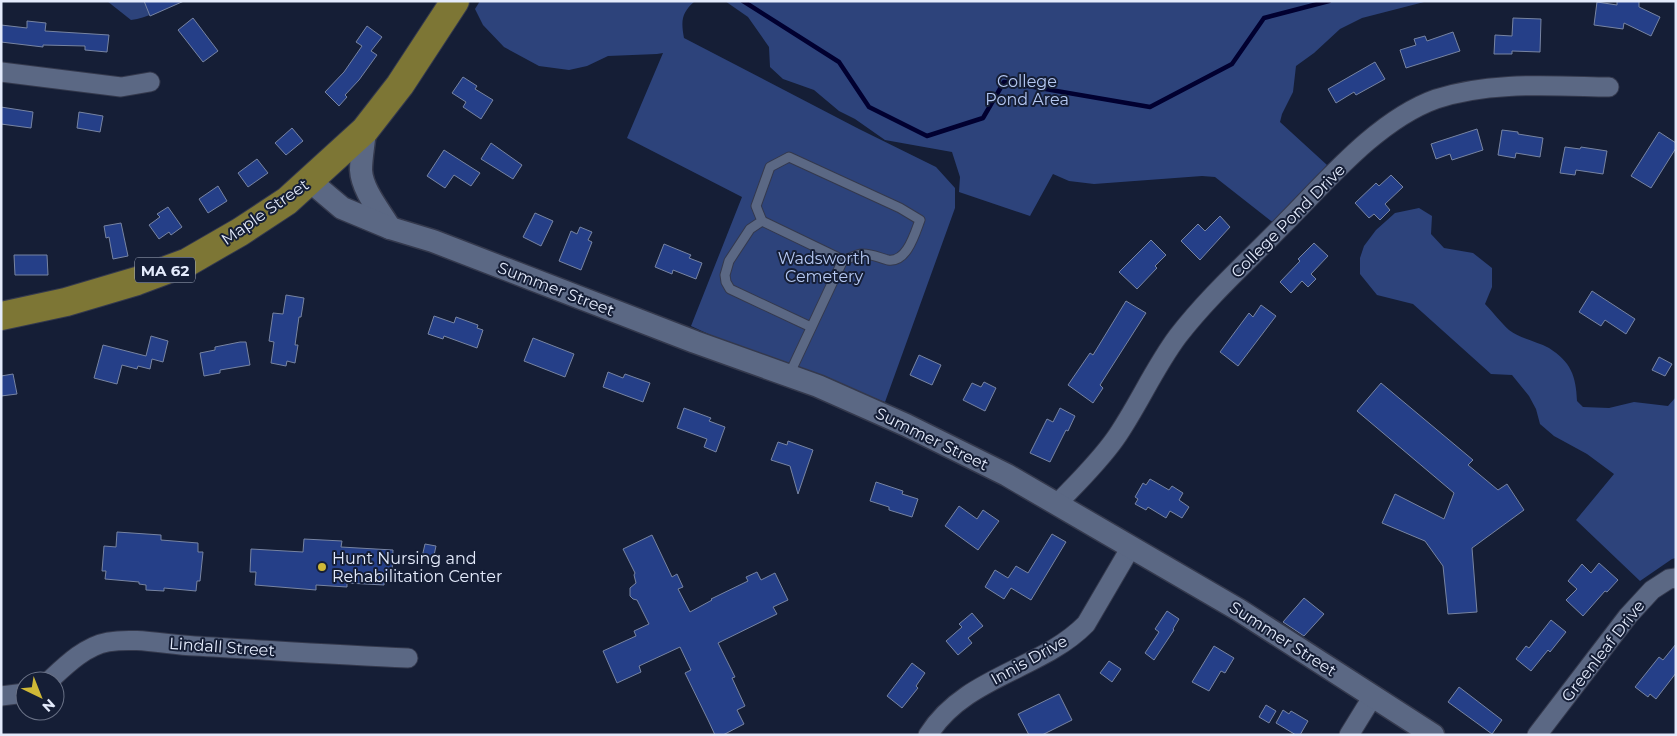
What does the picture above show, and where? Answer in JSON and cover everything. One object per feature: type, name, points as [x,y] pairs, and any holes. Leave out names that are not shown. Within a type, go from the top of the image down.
[{"type":"main road","name":"Maple Street","points":[[1,316],[66,302],[137,281],[188,262],[240,232],[287,201],[365,130],[400,85],[455,1]]},
{"type":"street","points":[[1,72],[121,87],[150,82]]},
{"type":"street","name":"College Pond Drive","points":[[1057,504],[1112,444],[1178,337],[1213,296],[1356,152],[1389,124],[1415,108],[1457,93],[1518,87],[1609,87]]},
{"type":"street","points":[[365,130],[361,170],[363,179],[390,228]]},
{"type":"street","name":"Summer Street","points":[[310,182],[342,208],[390,228],[434,242],[818,386],[906,425],[1007,475],[1131,547],[1238,610],[1433,735]]},
{"type":"street","name":"Innis Drive","points":[[928,735],[935,723],[964,697],[1076,634],[1086,624],[1131,547]]},
{"type":"street","name":"Greenleaf Drive","points":[[1537,735],[1640,603],[1652,590],[1669,579],[1676,578]]},
{"type":"street","name":"Lindall Street","points":[[59,671],[89,649],[108,642],[140,641],[192,646],[408,658]]},
{"type":"street","points":[[1,696],[15,694]]},
{"type":"street","points":[[1349,735],[1372,696]]},
{"type":"lane","points":[[788,376],[843,260],[860,254],[880,256],[892,260],[901,256],[910,246],[920,220],[900,208],[789,156],[770,167],[756,206],[762,221],[843,260]]},
{"type":"lane","points":[[762,221],[750,229],[730,261],[725,275],[726,282],[730,289],[811,327]]},
{"type":"green space","points":[[107,1],[171,1],[152,14],[131,20]]},
{"type":"green space","name":"Wadsworth Cemetery","points":[[480,1],[695,1],[687,9],[683,18],[684,38],[936,167],[955,188],[955,208],[885,402],[741,349],[691,326],[742,197],[627,138],[663,53],[608,56],[587,66],[569,70],[539,66],[504,47],[483,25],[475,9]]},
{"type":"green space","name":"College Pond Area","points":[[725,1],[1428,1],[1362,18],[1340,29],[1314,53],[1296,66],[1293,92],[1280,122],[1327,165],[1275,224],[1215,177],[1202,176],[1094,184],[1069,181],[1053,174],[1030,216],[959,192],[960,177],[952,152],[885,140],[855,119],[839,111],[814,90],[783,79],[770,67],[769,47],[748,17]]},
{"type":"green space","points":[[1419,208],[1432,216],[1431,234],[1444,248],[1473,253],[1492,268],[1492,287],[1485,304],[1509,330],[1518,336],[1549,348],[1563,359],[1574,377],[1577,401],[1583,407],[1609,408],[1634,402],[1668,406],[1676,397],[1676,558],[1640,581],[1576,520],[1614,474],[1587,454],[1554,436],[1540,424],[1536,409],[1529,396],[1512,375],[1491,374],[1413,304],[1377,295],[1360,274],[1360,258],[1364,246],[1376,230],[1395,213]]},
{"type":"building","points":[[144,1],[184,1],[150,16]]},
{"type":"building","points":[[1617,1],[1639,1],[1639,7],[1660,17],[1651,36],[1624,23],[1623,29],[1594,25],[1597,2],[1617,5]]},
{"type":"building","points":[[193,18],[218,51],[203,62],[178,30]]},
{"type":"building","points":[[1513,18],[1541,19],[1540,52],[1512,51],[1512,54],[1494,54],[1495,35],[1512,36]]},
{"type":"building","points":[[27,21],[46,23],[45,31],[109,35],[107,52],[85,50],[85,46],[43,45],[43,47],[1,42],[1,25],[27,28]]},
{"type":"building","points":[[367,26],[382,37],[371,51],[377,55],[359,80],[345,95],[347,97],[339,106],[325,92],[344,72],[362,46],[356,42]]},
{"type":"building","points":[[1453,32],[1460,51],[1406,68],[1400,50],[1416,45],[1414,39],[1425,36],[1427,41]]},
{"type":"building","points":[[1375,62],[1385,79],[1356,95],[1354,92],[1336,103],[1328,89]]},
{"type":"building","points":[[463,77],[477,86],[475,89],[493,100],[481,119],[463,107],[466,102],[452,93]]},
{"type":"building","points":[[1,107],[33,112],[31,128],[1,124]]},
{"type":"building","points":[[79,112],[103,116],[100,132],[77,128]]},
{"type":"building","points":[[292,128],[303,141],[286,155],[275,143]]},
{"type":"building","points":[[1477,129],[1483,150],[1452,160],[1450,154],[1436,159],[1431,144]]},
{"type":"building","points":[[1502,130],[1543,138],[1540,157],[1516,153],[1515,158],[1498,155]]},
{"type":"building","points":[[1659,132],[1676,143],[1676,148],[1651,188],[1631,176]]},
{"type":"building","points":[[491,143],[522,165],[513,179],[481,159]]},
{"type":"building","points":[[1565,147],[1580,149],[1581,147],[1607,151],[1603,174],[1576,170],[1575,175],[1560,173]]},
{"type":"building","points":[[444,150],[480,173],[471,186],[454,175],[445,188],[427,176]]},
{"type":"building","points":[[257,159],[268,173],[248,187],[238,173]]},
{"type":"building","points":[[1391,175],[1403,187],[1385,204],[1390,210],[1380,220],[1374,214],[1369,218],[1355,203],[1376,183],[1379,186]]},
{"type":"building","points":[[218,186],[227,201],[208,213],[199,199]]},
{"type":"building","points":[[168,207],[182,227],[171,235],[169,232],[159,239],[149,225],[160,217],[157,214]]},
{"type":"building","points":[[535,213],[553,221],[541,246],[523,237]]},
{"type":"building","points":[[1220,216],[1230,227],[1200,260],[1181,241],[1198,224],[1205,231]]},
{"type":"building","points":[[121,223],[128,256],[113,259],[109,237],[106,238],[104,226]]},
{"type":"building","points":[[580,227],[592,232],[588,240],[592,242],[581,270],[559,261],[571,231],[577,234]]},
{"type":"building","points":[[1151,240],[1166,255],[1155,266],[1157,268],[1137,289],[1119,272]]},
{"type":"building","points":[[1314,243],[1328,256],[1311,274],[1316,279],[1308,287],[1302,281],[1291,293],[1280,282],[1300,261],[1298,259]]},
{"type":"building","points":[[664,244],[691,255],[689,258],[702,263],[696,279],[673,270],[672,274],[655,267]]},
{"type":"building","points":[[14,255],[47,255],[48,275],[15,275]]},
{"type":"building","points":[[1592,291],[1635,319],[1626,334],[1605,320],[1601,326],[1579,312]]},
{"type":"building","points":[[286,295],[304,298],[295,345],[298,345],[295,363],[287,361],[286,366],[271,363],[274,342],[269,341],[273,313],[283,314]]},
{"type":"building","points":[[1126,301],[1146,313],[1100,385],[1103,388],[1093,403],[1068,385],[1090,353],[1093,355]]},
{"type":"building","points":[[1261,305],[1276,316],[1238,366],[1220,352],[1249,313],[1253,317]]},
{"type":"building","points":[[434,316],[454,323],[456,317],[478,325],[477,328],[483,330],[477,348],[444,336],[443,339],[428,334]]},
{"type":"building","points":[[151,336],[168,341],[163,362],[152,359],[150,369],[138,366],[137,369],[122,365],[117,384],[94,378],[103,345],[146,356]]},
{"type":"building","points":[[533,338],[574,354],[565,377],[524,361]]},
{"type":"building","points":[[246,342],[250,365],[220,370],[220,373],[204,376],[200,353],[215,350],[215,347]]},
{"type":"building","points":[[919,355],[941,365],[932,385],[910,375]]},
{"type":"building","points":[[1659,357],[1672,364],[1665,376],[1652,370]]},
{"type":"building","points":[[608,372],[623,378],[625,374],[650,383],[643,402],[603,387]]},
{"type":"building","points":[[13,374],[17,394],[1,396],[1,376]]},
{"type":"building","points":[[984,382],[996,388],[985,411],[963,400],[972,383],[981,387]]},
{"type":"building","points":[[1381,383],[1473,460],[1468,465],[1498,490],[1507,484],[1524,510],[1472,548],[1477,612],[1448,614],[1443,566],[1425,541],[1382,523],[1395,494],[1444,519],[1454,493],[1357,411]]},
{"type":"building","points":[[684,408],[711,418],[709,421],[725,427],[716,452],[704,447],[707,439],[677,428]]},
{"type":"building","points":[[1060,408],[1075,416],[1050,462],[1030,453],[1047,419],[1053,422]]},
{"type":"building","points":[[788,441],[813,450],[798,494],[790,466],[771,460],[778,442],[787,445]]},
{"type":"building","points":[[1150,479],[1169,490],[1172,486],[1183,493],[1179,500],[1189,507],[1182,518],[1170,511],[1166,518],[1148,507],[1146,510],[1135,504],[1138,499],[1135,497],[1143,483],[1146,485]]},
{"type":"building","points":[[876,482],[903,491],[902,494],[918,499],[912,517],[889,510],[889,507],[870,501]]},
{"type":"building","points":[[959,506],[977,519],[983,510],[999,521],[978,550],[945,526]]},
{"type":"building","points":[[117,532],[161,535],[161,540],[198,543],[198,552],[203,552],[200,581],[197,581],[196,591],[164,588],[164,591],[146,590],[146,585],[139,584],[139,582],[105,579],[106,571],[102,571],[104,546],[116,547]]},
{"type":"building","points":[[1052,534],[1066,542],[1031,600],[1011,588],[1004,599],[985,587],[995,570],[1008,578],[1016,566],[1028,573]]},
{"type":"building","points":[[652,535],[672,577],[677,574],[683,587],[678,589],[690,612],[711,599],[748,581],[746,577],[757,572],[761,580],[775,573],[788,600],[773,607],[777,614],[718,643],[735,677],[732,678],[745,706],[737,710],[744,724],[723,735],[715,735],[685,673],[691,670],[680,647],[639,666],[641,672],[617,683],[603,651],[636,636],[634,631],[649,624],[637,600],[630,596],[630,588],[636,583],[635,573],[623,549]]},
{"type":"building","name":"Hunt Nursing and Rehabilitation Center","points":[[304,539],[342,541],[341,547],[393,550],[392,573],[385,572],[384,585],[347,583],[347,587],[316,585],[316,590],[255,585],[256,572],[250,572],[251,549],[303,552]]},
{"type":"building","points":[[425,544],[436,546],[433,560],[422,557]]},
{"type":"building","points":[[1599,563],[1618,580],[1607,592],[1605,591],[1583,616],[1566,600],[1577,589],[1568,581],[1582,564],[1591,573]]},
{"type":"building","points":[[1304,598],[1324,614],[1304,636],[1283,622]]},
{"type":"building","points":[[1167,611],[1179,619],[1154,660],[1145,653],[1159,632],[1155,629]]},
{"type":"building","points":[[972,613],[983,626],[968,638],[972,643],[958,655],[946,641],[962,627],[959,624]]},
{"type":"building","points":[[1551,620],[1566,632],[1531,671],[1516,659],[1526,646],[1529,648]]},
{"type":"building","points":[[1676,644],[1676,673],[1656,699],[1650,694],[1648,697],[1635,687],[1659,657],[1663,660]]},
{"type":"building","points":[[1214,646],[1234,658],[1225,673],[1221,671],[1209,691],[1192,682]]},
{"type":"building","points":[[1109,661],[1121,669],[1112,682],[1100,673]]},
{"type":"building","points":[[912,663],[925,673],[916,686],[918,688],[902,708],[887,696]]},
{"type":"building","points":[[1459,687],[1502,720],[1492,734],[1448,702]]},
{"type":"building","points":[[1059,694],[1072,720],[1042,735],[1029,735],[1018,714]]},
{"type":"building","points":[[1266,705],[1276,711],[1269,723],[1259,717]]},
{"type":"building","points":[[1283,710],[1289,714],[1291,711],[1308,721],[1300,735],[1296,735],[1276,723]]},
{"type":"waterway","points":[[743,1],[839,62],[869,107],[927,136],[983,118],[1004,82],[1150,107],[1232,64],[1264,18],[1329,1]]},
{"type":"place","name":"Hunt Nursing and Rehabilitation Center","points":[[322,567]]}]
